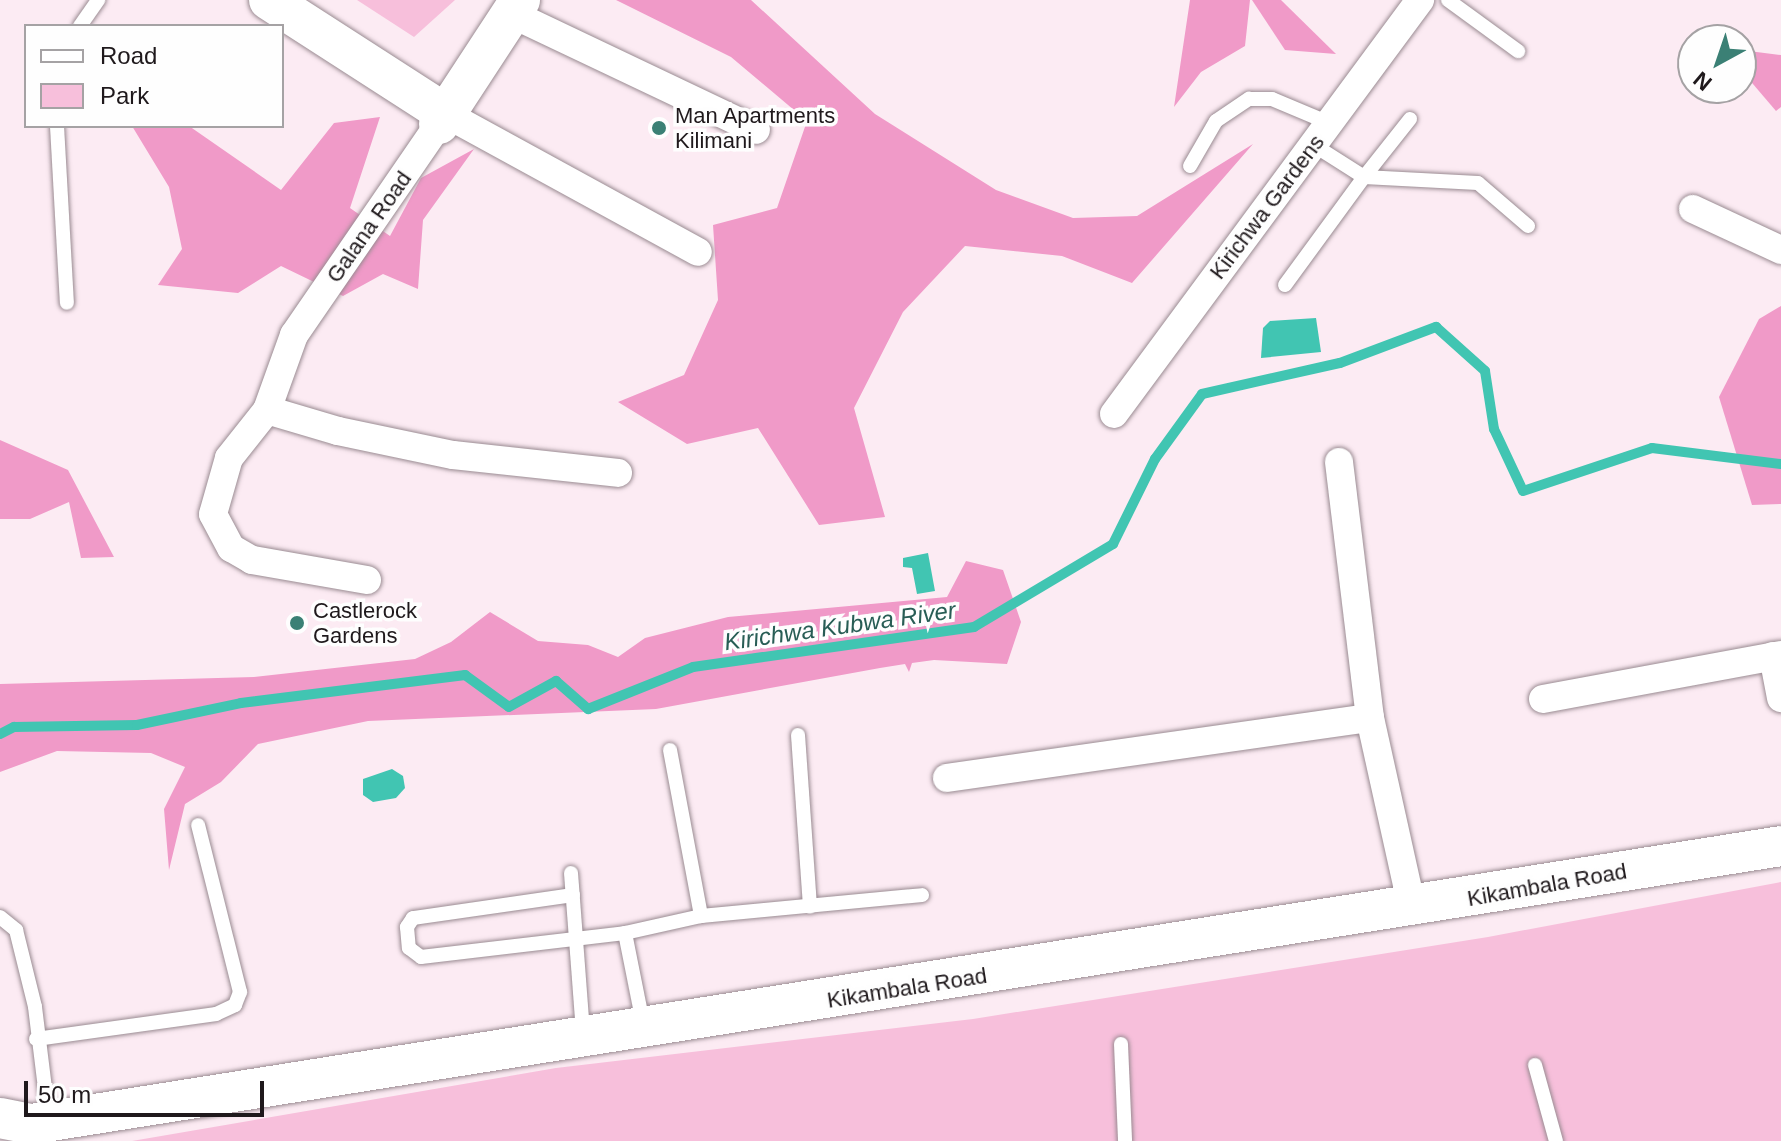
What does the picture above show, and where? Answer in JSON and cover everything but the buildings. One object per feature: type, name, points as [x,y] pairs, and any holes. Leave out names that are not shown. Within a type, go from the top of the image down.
[{"type":"main road","points":[[269,0],[443,119]]},
{"type":"main road","name":"Galana Road","points":[[443,119],[516,7]]},
{"type":"main road","name":"Kikambala Road","points":[[24,1126],[644,1026],[1412,908],[1781,846]]},
{"type":"street","name":"Kirichwa Gardens","points":[[1114,414],[1420,0]]},
{"type":"street","points":[[516,7],[756,130]]},
{"type":"street","points":[[443,119],[698,252]]},
{"type":"street","name":"Galana Road","points":[[367,580],[252,560],[231,548],[213,514],[229,458],[267,410],[294,335],[443,119]]},
{"type":"street","points":[[1693,209],[1781,250]]},
{"type":"street","points":[[267,410],[338,431],[453,455],[618,473]]},
{"type":"street","points":[[1339,462],[1370,718],[1412,908]]},
{"type":"street","points":[[1543,699],[1777,656],[1781,698]]},
{"type":"street","points":[[947,778],[1370,718]]},
{"type":"lane","points":[[81,24],[98,0]]},
{"type":"lane","points":[[1448,0],[1518,51]]},
{"type":"lane","points":[[1190,166],[1216,121],[1249,99],[1272,99],[1321,134],[1364,177],[1478,183],[1528,226]]},
{"type":"lane","points":[[1285,285],[1410,119]]},
{"type":"lane","points":[[57,128],[67,303]]},
{"type":"lane","points":[[798,735],[810,907]]},
{"type":"lane","points":[[670,750],[701,916]]},
{"type":"lane","points":[[36,1039],[216,1014],[235,1005],[240,992],[198,825]]},
{"type":"lane","points":[[571,873],[584,1037]]},
{"type":"lane","points":[[573,895],[413,918],[407,927],[409,948],[421,957],[625,933],[701,916],[922,895]]},
{"type":"lane","points":[[0,917],[16,930],[35,1007],[36,1039],[24,1126]]},
{"type":"lane","points":[[625,933],[644,1026]]},
{"type":"lane","points":[[1121,1044],[1125,1141]]},
{"type":"lane","points":[[1535,1065],[1556,1141]]},
{"type":"green space","points":[[357,0],[455,0],[414,37]]},
{"type":"green space","points":[[1781,882],[1781,1141],[132,1141],[556,1068],[973,1019],[1488,937]]},
{"type":"shaded area","points":[[616,0],[751,0],[875,114],[996,190],[1073,218],[1137,216],[1253,144],[1132,283],[1062,256],[965,246],[903,312],[854,408],[885,517],[819,525],[758,428],[687,444],[618,402],[684,375],[718,300],[713,225],[777,208],[807,121],[731,57]]},
{"type":"shaded area","points":[[1190,0],[1250,0],[1245,46],[1201,72],[1174,107]]},
{"type":"shaded area","points":[[1252,0],[1281,0],[1336,54],[1285,50]]},
{"type":"shaded area","points":[[1757,52],[1781,55],[1781,107],[1776,111],[1757,89]]},
{"type":"shaded area","points":[[380,117],[350,208],[390,236],[421,178],[474,149],[423,220],[418,289],[383,274],[343,296],[281,266],[238,293],[158,285],[182,249],[169,187],[133,128],[192,128],[281,190],[334,123]]},
{"type":"shaded area","points":[[1781,306],[1781,504],[1752,505],[1719,397],[1759,319]]},
{"type":"shaded area","points":[[1316,318],[1321,352],[1261,358],[1263,328],[1270,321]]},
{"type":"shaded area","points":[[0,440],[68,470],[114,557],[81,558],[69,502],[30,519],[0,519]]},
{"type":"shaded area","points":[[928,553],[935,591],[917,594],[912,568],[903,567],[903,558]]},
{"type":"shaded area","points":[[966,561],[1003,570],[1021,622],[1007,664],[934,660],[912,663],[909,672],[905,664],[656,709],[368,721],[258,744],[221,782],[185,804],[169,870],[164,809],[185,767],[151,753],[57,751],[0,772],[0,684],[254,677],[415,659],[451,642],[490,612],[538,641],[588,645],[618,657],[645,638],[728,617],[947,597]]},
{"type":"shaded area","points":[[392,769],[403,776],[405,788],[396,798],[373,802],[363,795],[363,779]]},
{"type":"waterway","name":"Kirichwa Kubwa River","points":[[0,734],[14,727],[137,725],[241,703],[465,675],[509,707],[556,681],[588,709],[693,667],[974,627],[1113,544],[1155,459],[1202,394],[1340,363],[1436,327],[1485,371],[1494,429],[1523,491],[1652,448],[1781,464]]},
{"type":"place","name":"Man Apartments Kilimani","points":[[659,128]]},
{"type":"place","name":"Castlerock Gardens","points":[[297,623]]}]
